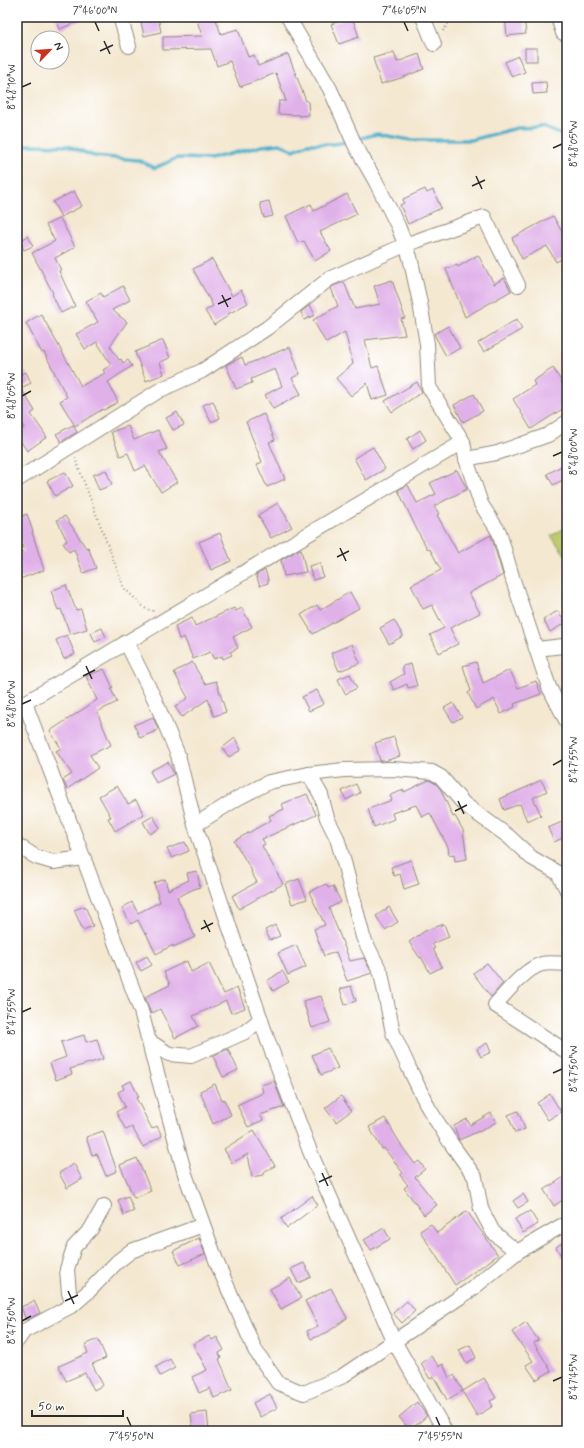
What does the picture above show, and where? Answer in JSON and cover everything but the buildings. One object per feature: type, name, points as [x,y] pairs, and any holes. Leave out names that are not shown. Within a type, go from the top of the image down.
[{"type":"street","points":[[120,17],[129,46]]},
{"type":"street","points":[[288,17],[330,89],[355,145],[398,226],[410,257],[427,344],[429,387],[463,442],[466,458],[481,504],[499,532],[513,580],[550,687],[567,722]]},
{"type":"street","points":[[423,17],[434,44]]},
{"type":"street","points":[[558,17],[563,33]]},
{"type":"street","points":[[17,480],[160,390],[202,372],[267,328],[330,280],[405,245],[484,216],[518,285]]},
{"type":"street","points":[[466,458],[497,454],[548,435],[567,422]]},
{"type":"street","points":[[463,442],[21,705],[84,858],[141,1011],[185,1174],[217,1263],[255,1350],[278,1383],[304,1393],[342,1377],[472,1289],[517,1252],[561,1226],[567,1228]]},
{"type":"street","points":[[126,642],[155,700],[178,755],[195,824],[268,1041],[311,1154],[394,1341],[445,1431]]},
{"type":"street","points":[[537,649],[563,646],[567,648]]},
{"type":"street","points":[[195,824],[238,798],[269,782],[309,774],[344,770],[393,769],[432,772],[441,777],[464,804],[508,836],[532,858],[558,873],[567,890]]},
{"type":"street","points":[[309,774],[321,795],[327,818],[337,838],[362,937],[381,972],[393,1034],[429,1109],[475,1177],[481,1209],[493,1232],[517,1252]]},
{"type":"street","points":[[17,845],[36,857],[53,862],[84,858]]},
{"type":"street","points":[[567,964],[542,964],[534,968],[513,984],[495,1005],[567,1052]]},
{"type":"street","points":[[149,1041],[169,1054],[191,1056],[245,1032],[261,1019]]},
{"type":"street","points":[[73,1305],[69,1293],[67,1269],[74,1247],[91,1228],[104,1206]]},
{"type":"street","points":[[17,1341],[24,1331],[73,1305],[90,1292],[118,1262],[131,1251],[203,1225]]},
{"type":"path","points":[[71,447],[124,588],[146,609],[170,616]]},
{"type":"green space","points":[[567,527],[567,557],[551,536]]},
{"type":"waterway","points":[[357,139],[377,134],[410,140],[471,140],[517,128],[543,127],[567,137]]},
{"type":"waterway","points":[[17,147],[31,145],[68,146],[94,156],[138,160],[155,168],[177,158],[210,159],[262,146],[280,144],[294,150],[307,144],[335,144],[349,141]]}]
